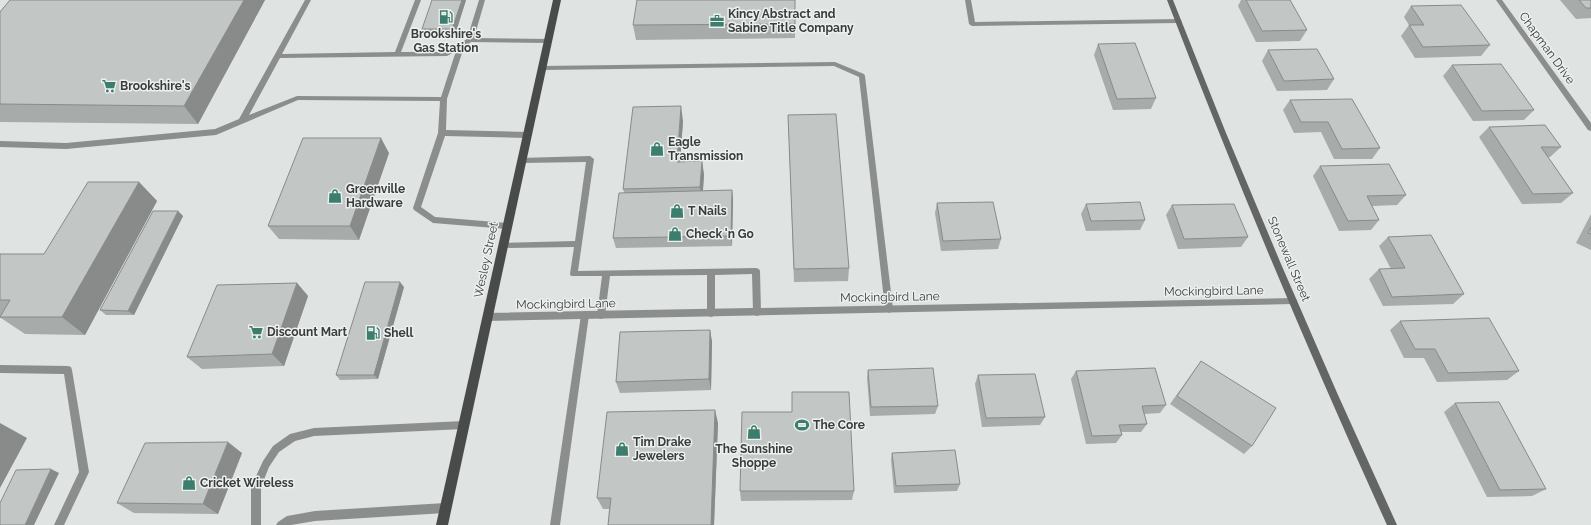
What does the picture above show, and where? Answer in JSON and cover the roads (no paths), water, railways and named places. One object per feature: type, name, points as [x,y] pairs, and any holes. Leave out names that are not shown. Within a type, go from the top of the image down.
[{"type":"main road","name":"Wesley Street","points":[[442,525],[557,0]]},
{"type":"street","points":[[242,121],[308,0]]},
{"type":"street","points":[[397,55],[418,0]]},
{"type":"street","points":[[277,56],[447,54],[461,47],[470,40],[482,0]]},
{"type":"street","points":[[968,0],[972,24],[1178,21]]},
{"type":"street","name":"Stonewall Street","points":[[1170,0],[1224,137],[1342,418],[1392,525]]},
{"type":"street","name":"Chapman Drive","points":[[1499,0],[1591,128]]},
{"type":"street","points":[[470,40],[548,41]]},
{"type":"street","points":[[461,47],[444,99],[442,133],[417,208],[433,220],[507,226]]},
{"type":"street","points":[[542,68],[835,64],[862,76],[889,309]]},
{"type":"street","points":[[0,144],[66,146],[216,132],[297,98],[444,99]]},
{"type":"street","points":[[442,133],[527,135]]},
{"type":"street","points":[[522,160],[590,159],[574,274],[756,271],[757,312]]},
{"type":"street","points":[[503,246],[578,244]]},
{"type":"street","points":[[710,272],[711,313]]},
{"type":"street","points":[[601,315],[606,273]]},
{"type":"street","name":"Mockingbird Lane","points":[[487,317],[1293,302]]},
{"type":"street","points":[[555,525],[585,315]]},
{"type":"street","points":[[0,369],[68,370],[84,472],[59,525]]},
{"type":"street","points":[[256,525],[256,488],[266,464],[276,449],[292,437],[314,432],[464,425]]},
{"type":"street","points":[[281,525],[287,521],[315,516],[446,508]]},
{"type":"place","name":"Brookshire's Gas Station","points":[[446,17]]},
{"type":"place","name":"Kincy Abstract and Sabine Title Company","points":[[717,21]]},
{"type":"place","name":"Brookshire's","points":[[109,86]]},
{"type":"place","name":"Eagle Transmission","points":[[657,149]]},
{"type":"place","name":"Greenville Hardware","points":[[335,196]]},
{"type":"place","name":"T Nails","points":[[677,211]]},
{"type":"place","name":"Check 'n Go","points":[[675,234]]},
{"type":"place","name":"Discount Mart","points":[[256,332]]},
{"type":"place","name":"Shell","points":[[373,333]]},
{"type":"place","name":"The Core","points":[[802,425]]},
{"type":"place","name":"The Sunshine Shoppe","points":[[754,432]]},
{"type":"place","name":"Tim Drake Jewelers","points":[[622,449]]},
{"type":"place","name":"Cricket Wireless","points":[[189,483]]}]
